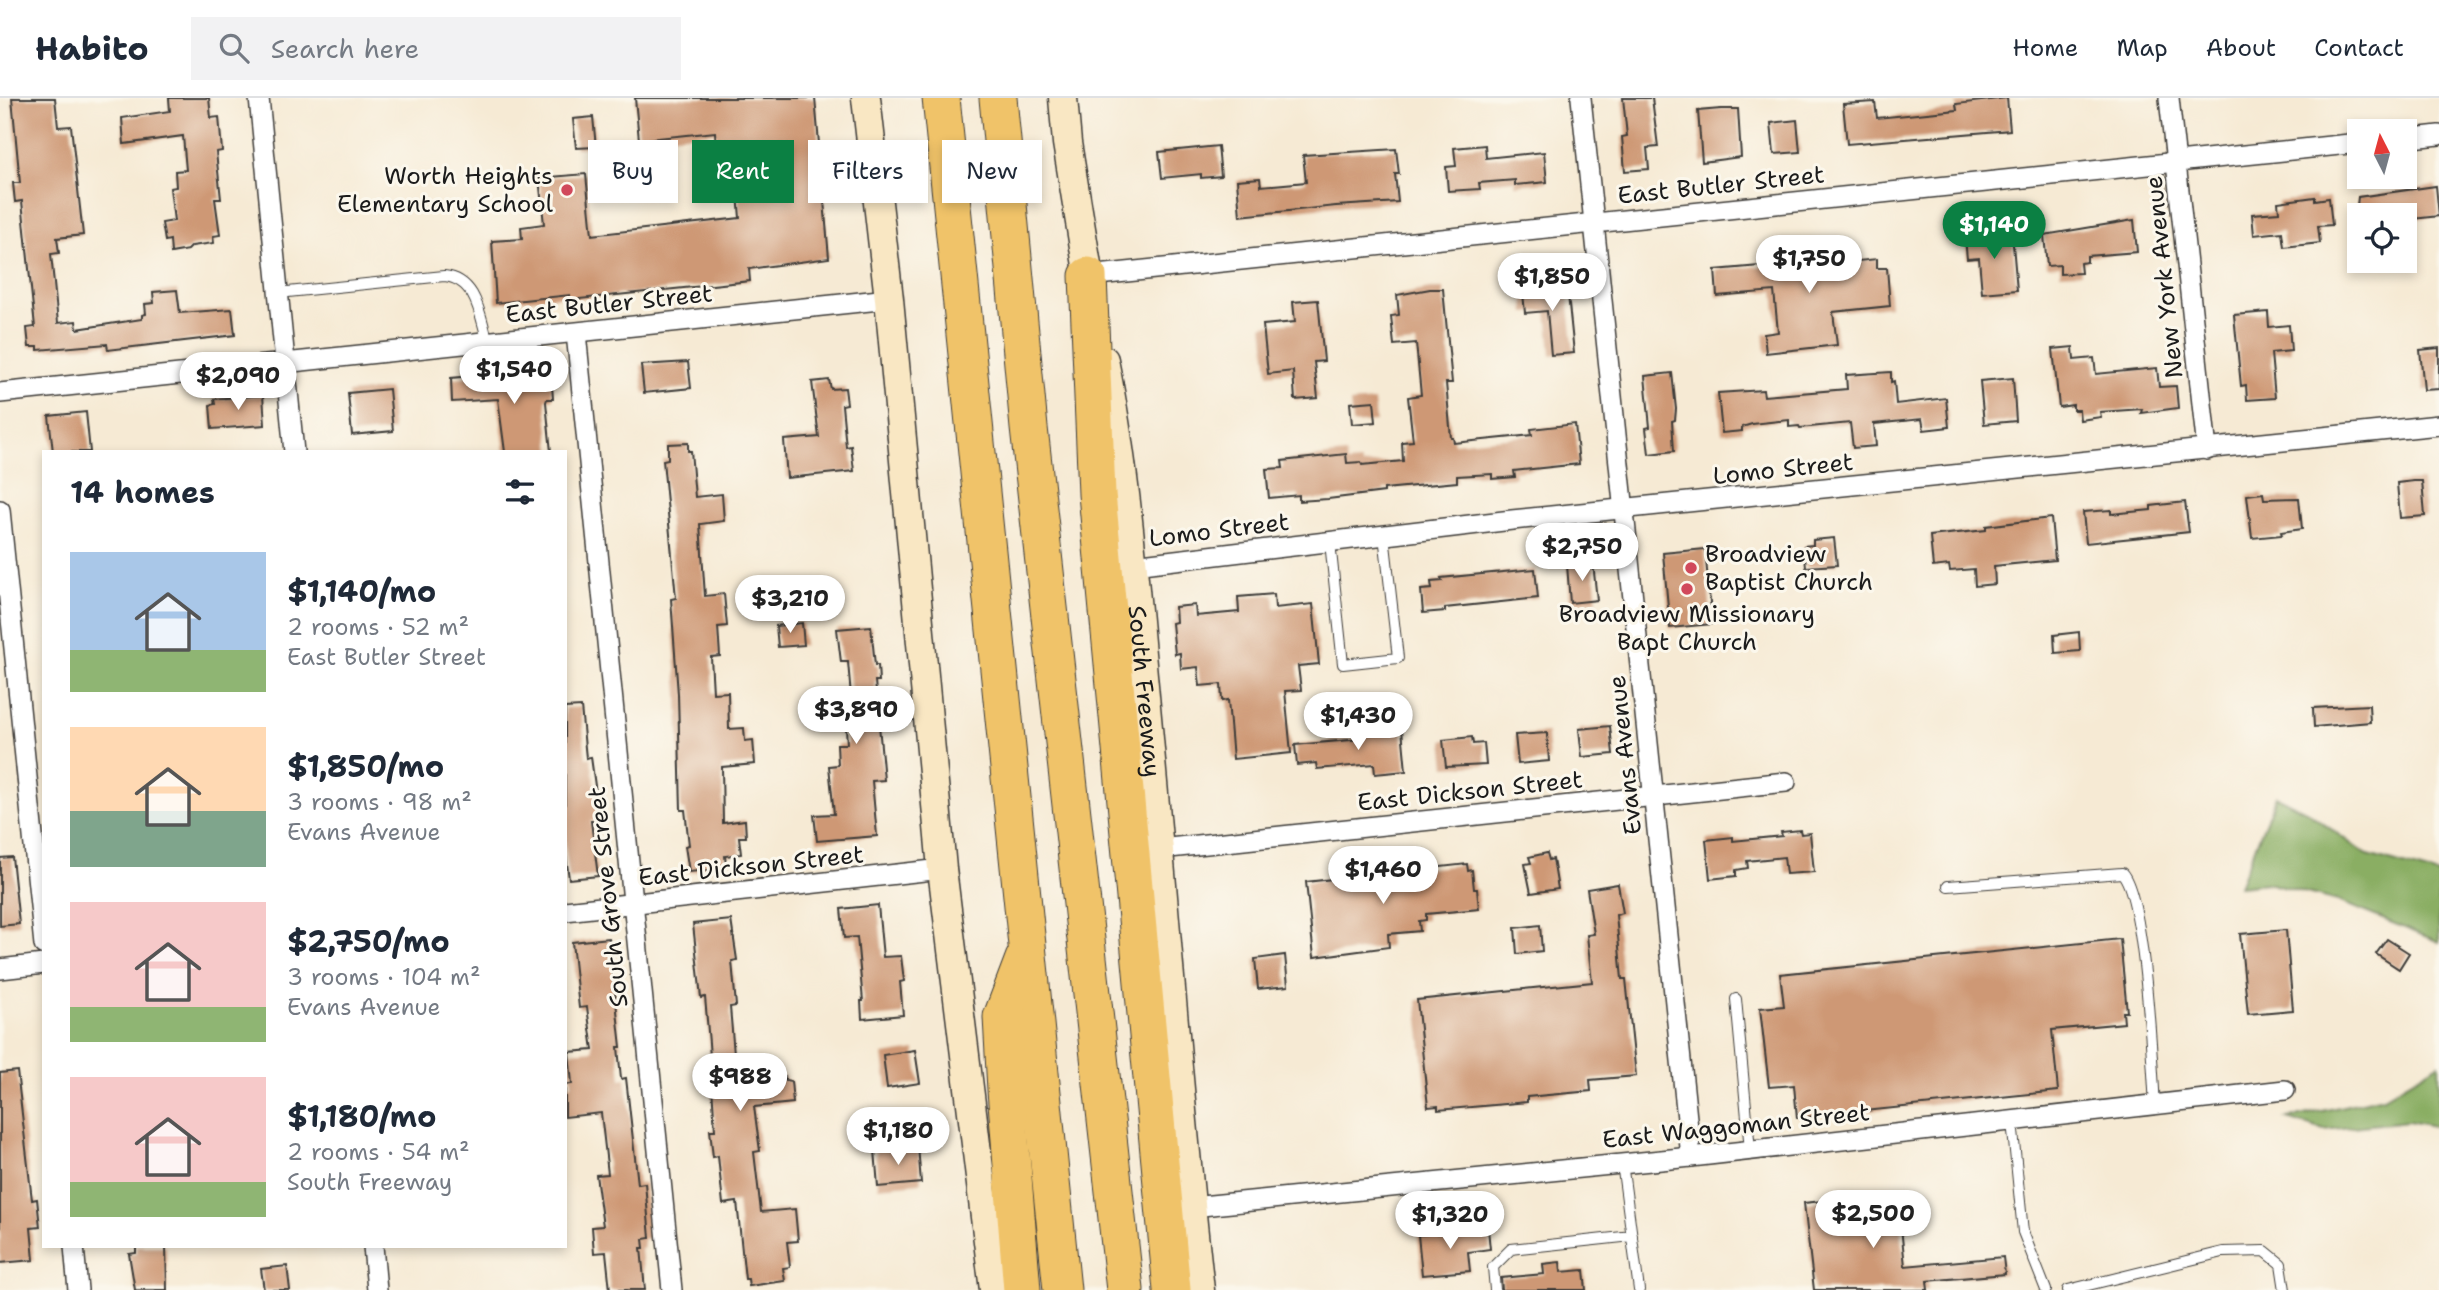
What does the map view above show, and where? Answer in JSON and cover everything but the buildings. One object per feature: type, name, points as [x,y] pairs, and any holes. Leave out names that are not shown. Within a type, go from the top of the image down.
[{"type":"highway","points":[[941,98],[1062,1290]]},
{"type":"highway","points":[[998,98],[1030,428],[1125,1290]]},
{"type":"highway","points":[[1088,276],[1097,494],[1172,1290]]},
{"type":"highway","points":[[1022,1290],[1002,1017],[1027,952]]},
{"type":"main road","points":[[866,98],[889,299],[942,869],[993,1290]]},
{"type":"main road","name":"South Freeway","points":[[1063,98],[1088,276],[1118,430],[1200,1290]]},
{"type":"street","points":[[259,98],[294,450]]},
{"type":"street","name":"Evans Avenue","points":[[1581,98],[1691,1157]]},
{"type":"street","name":"New York Avenue","points":[[2169,98],[2207,450]]},
{"type":"street","points":[[2417,138],[2439,135]]},
{"type":"street","name":"East Butler Street","points":[[1088,276],[2347,144]]},
{"type":"street","name":"East Butler Street","points":[[0,393],[889,299]]},
{"type":"street","name":"South Grove Street","points":[[576,333],[672,1290]]},
{"type":"street","name":"Lomo Street","points":[[1132,565],[1624,510],[2439,425]]},
{"type":"street","points":[[0,510],[42,925]]},
{"type":"street","name":"East Dickson Street","points":[[1160,849],[1786,782]]},
{"type":"street","name":"East Dickson Street","points":[[567,911],[942,869]]},
{"type":"street","points":[[0,969],[42,964]]},
{"type":"street","name":"East Waggoman Street","points":[[1191,1207],[1691,1157],[2285,1090]]},
{"type":"street","points":[[74,1248],[79,1290]]},
{"type":"street","points":[[373,1248],[377,1290]]},
{"type":"lane","points":[[278,293],[444,276],[457,277],[467,285],[477,302],[488,342]]},
{"type":"lane","points":[[1330,542],[1343,664],[1398,658],[1384,536]]},
{"type":"lane","points":[[1948,886],[2122,873],[2129,880],[2137,914],[2155,1105]]},
{"type":"lane","points":[[1736,999],[1750,1150]]},
{"type":"lane","points":[[2012,1121],[2023,1232],[2046,1290]]},
{"type":"lane","points":[[1622,1163],[1639,1290]]},
{"type":"lane","points":[[1495,1290],[1493,1267],[1511,1249],[1632,1236]]},
{"type":"lane","points":[[2068,1290],[2223,1252],[2265,1251],[2281,1264],[2285,1290]]},
{"type":"green space","points":[[2276,796],[2308,812],[2365,854],[2439,875],[2439,942],[2338,901],[2267,883],[2239,886]]},
{"type":"green space","points":[[2439,1064],[2439,1127],[2408,1121],[2324,1130],[2287,1119],[2383,1097]]},
{"type":"place","name":"Worth Heights Elementary School","points":[[567,190]]},
{"type":"place","name":"Broadview Baptist Church","points":[[1691,568]]},
{"type":"place","name":"Broadview Missionary Bapt Church","points":[[1687,589]]}]
